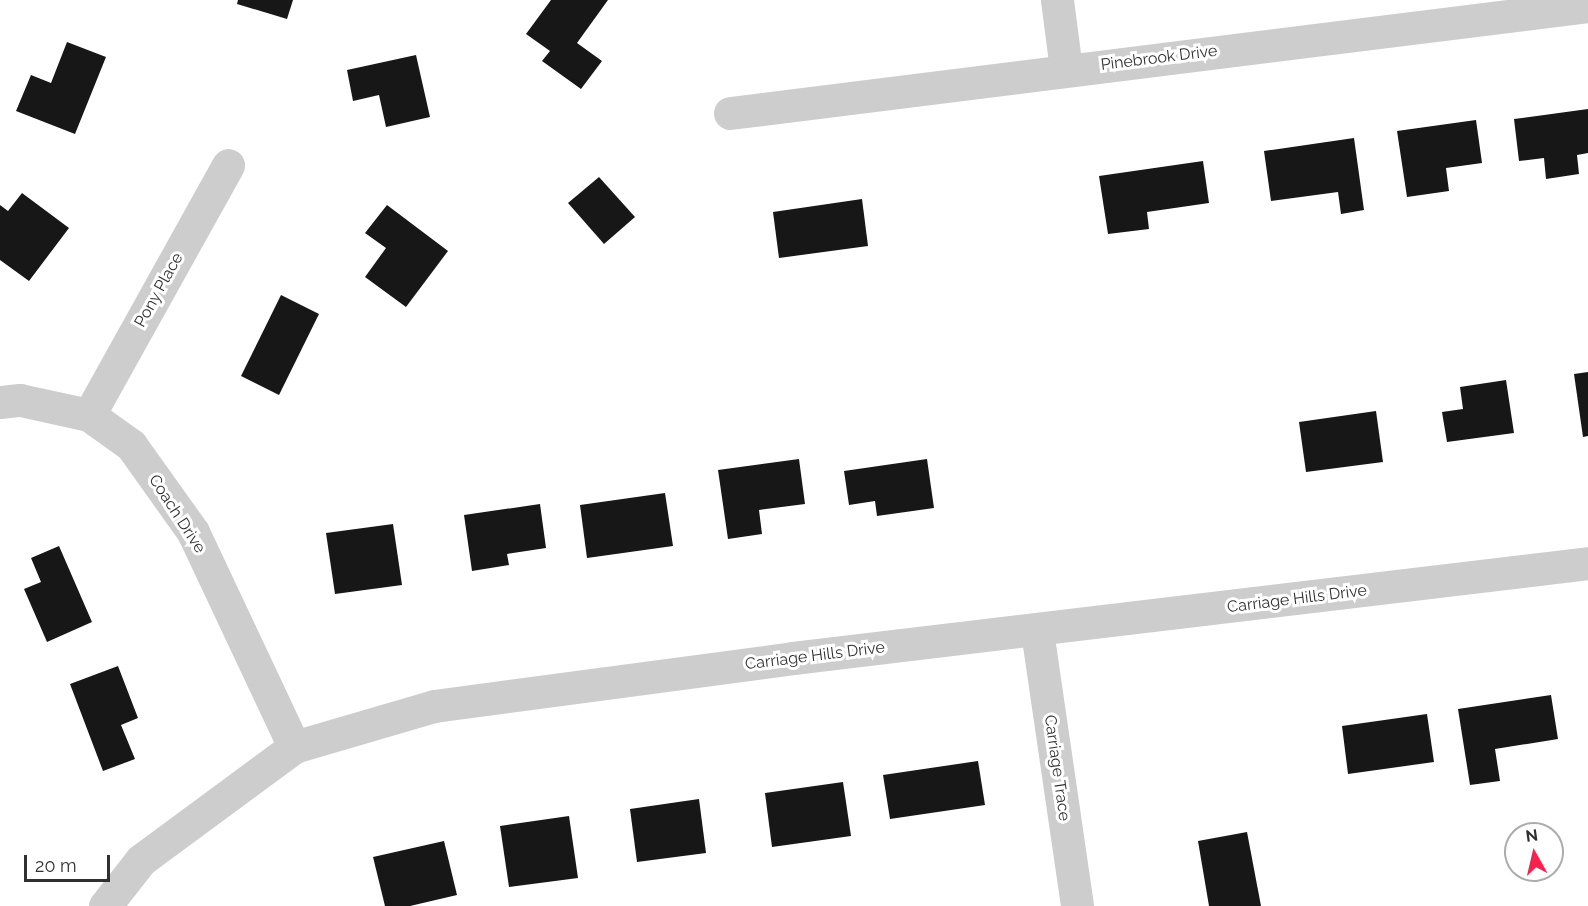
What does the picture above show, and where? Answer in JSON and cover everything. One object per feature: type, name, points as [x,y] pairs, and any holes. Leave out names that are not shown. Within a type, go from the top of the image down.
[{"type":"street","points":[[1057,0],[1066,69]]},
{"type":"street","name":"Pinebrook Drive","points":[[730,113],[1066,69],[1588,6]]},
{"type":"street","name":"Pony Place","points":[[89,415],[228,165]]},
{"type":"street","name":"Coach Drive","points":[[0,402],[20,400],[89,415],[131,445],[193,532],[294,747]]},
{"type":"street","name":"Carriage Hills Drive","points":[[105,906],[141,860],[294,747],[434,706],[793,658],[1037,631],[1588,563]]},
{"type":"street","name":"Carriage Trace","points":[[1037,631],[1077,906]]},
{"type":"building","points":[[238,0],[293,0],[287,19],[237,4]]},
{"type":"building","points":[[551,0],[608,0],[577,43],[602,61],[581,89],[542,61],[550,51],[526,34]]},
{"type":"building","points":[[67,42],[106,57],[75,134],[16,111],[31,75],[51,83]]},
{"type":"building","points":[[416,55],[430,117],[386,127],[379,95],[353,101],[347,70]]},
{"type":"building","points":[[1588,109],[1588,153],[1577,155],[1579,174],[1546,179],[1544,158],[1519,161],[1514,119]]},
{"type":"building","points":[[1476,120],[1482,163],[1446,168],[1449,191],[1407,197],[1397,131]]},
{"type":"building","points":[[1354,138],[1364,210],[1341,214],[1338,192],[1271,201],[1264,151]]},
{"type":"building","points":[[1203,161],[1209,203],[1147,212],[1149,229],[1108,234],[1099,176]]},
{"type":"building","points":[[599,177],[635,217],[604,244],[568,203]]},
{"type":"building","points":[[22,193],[69,228],[29,281],[0,260],[0,205],[8,211]]},
{"type":"building","points":[[862,199],[868,246],[779,258],[773,212]]},
{"type":"building","points":[[387,205],[448,251],[406,307],[365,277],[386,248],[365,233]]},
{"type":"building","points":[[281,295],[319,314],[279,395],[241,376]]},
{"type":"building","points":[[1588,372],[1588,436],[1583,437],[1574,374]]},
{"type":"building","points":[[1506,380],[1514,433],[1447,442],[1442,412],[1463,409],[1460,387]]},
{"type":"building","points":[[1376,411],[1383,462],[1306,472],[1299,422]]},
{"type":"building","points":[[799,459],[805,504],[759,510],[762,534],[728,539],[718,470]]},
{"type":"building","points":[[927,459],[934,508],[877,516],[875,501],[849,505],[844,471]]},
{"type":"building","points":[[665,493],[673,546],[587,558],[580,505]]},
{"type":"building","points":[[540,504],[546,548],[507,554],[509,565],[472,571],[464,515]]},
{"type":"building","points":[[393,524],[402,585],[335,594],[326,533]]},
{"type":"building","points":[[59,546],[92,622],[47,642],[24,589],[41,582],[31,558]]},
{"type":"building","points":[[118,666],[138,718],[121,725],[135,759],[103,771],[70,684]]},
{"type":"building","points":[[1551,695],[1558,739],[1495,749],[1500,781],[1470,785],[1458,709]]},
{"type":"building","points":[[1427,714],[1434,762],[1348,774],[1342,726]]},
{"type":"building","points":[[978,761],[985,805],[890,819],[883,775]]},
{"type":"building","points":[[843,782],[851,836],[772,847],[765,793]]},
{"type":"building","points":[[699,799],[706,853],[637,862],[630,809]]},
{"type":"building","points":[[569,816],[578,878],[509,887],[500,826]]},
{"type":"building","points":[[1247,832],[1261,906],[1209,906],[1198,841]]},
{"type":"building","points":[[444,841],[457,895],[410,906],[385,906],[373,857]]}]
